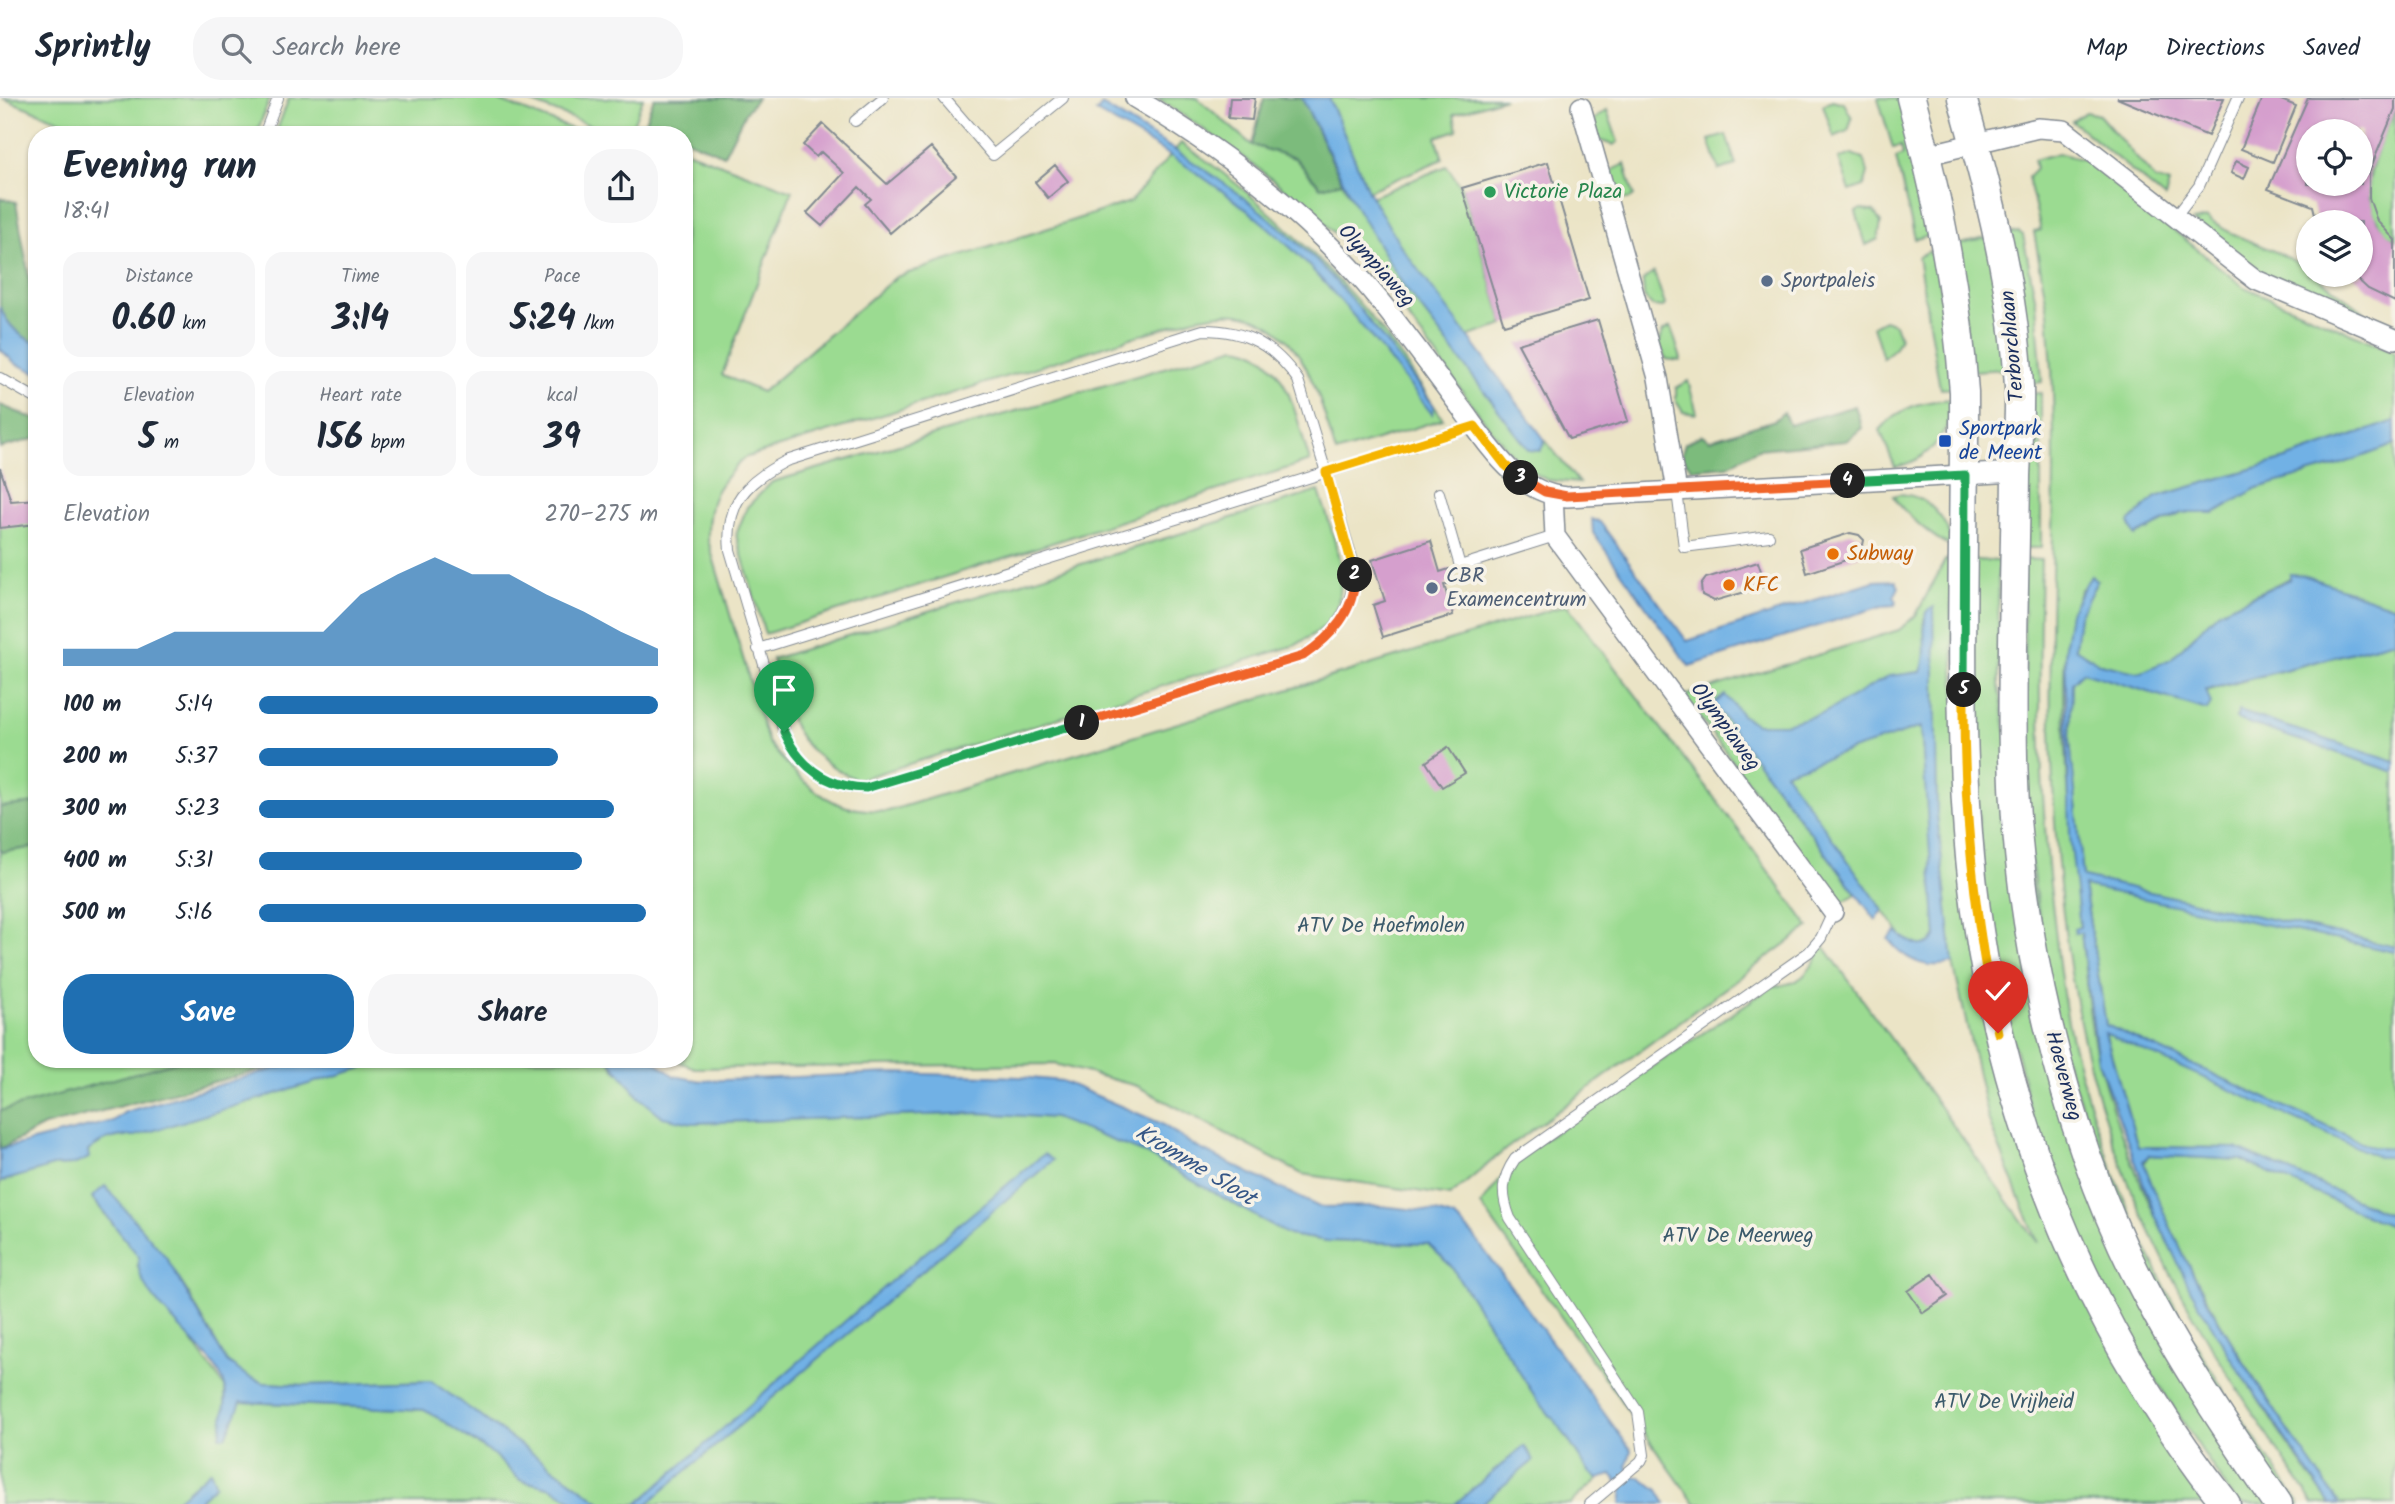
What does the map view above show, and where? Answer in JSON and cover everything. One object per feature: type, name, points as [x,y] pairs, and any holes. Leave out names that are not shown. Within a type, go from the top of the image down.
[{"type":"main road","points":[[1911,98],[1947,240],[1956,303],[1964,392],[1964,755],[1968,834],[1977,925],[1998,1033],[2028,1136],[2069,1243],[2097,1303],[2139,1380],[2198,1469],[2226,1504]]},
{"type":"main road","name":"Terborchlaan","points":[[1962,98],[1998,229],[2012,314],[2019,390],[2016,472]]},
{"type":"main road","name":"Hoeverweg","points":[[2016,472],[2013,760],[2024,881],[2039,981],[2053,1042],[2089,1161],[2137,1276],[2202,1390],[2278,1504]]},
{"type":"street","name":"Olympiaweg","points":[[1135,98],[1220,153],[1317,234],[1385,307],[1505,465],[1536,488],[1553,495]]},
{"type":"street","points":[[1581,107],[1658,378],[1677,491]]},
{"type":"street","points":[[1927,155],[2038,128],[2064,130],[2256,280],[2395,339]]},
{"type":"street","points":[[1555,536],[1553,495],[1677,491],[2016,472]]},
{"type":"street","name":"Olympiaweg","points":[[1555,536],[1833,912]]},
{"type":"lane","points":[[267,126],[278,98]]},
{"type":"lane","points":[[855,121],[883,98]]},
{"type":"lane","points":[[944,98],[993,155],[1063,98]]},
{"type":"lane","points":[[2175,217],[2199,186],[2238,98]]},
{"type":"lane","points":[[1203,330],[1226,330],[1248,336],[1267,346],[1286,363],[1297,380],[1356,578],[1344,618],[1325,641],[1303,656],[866,788],[846,788],[828,781],[794,754],[758,649],[730,550],[727,529],[734,506],[749,484],[786,461],[1203,330]]},
{"type":"lane","points":[[0,378],[28,394]]},
{"type":"lane","points":[[758,649],[1475,426]]},
{"type":"lane","points":[[1677,491],[1684,547],[1769,536]]},
{"type":"lane","points":[[1439,493],[1460,566],[1555,536]]},
{"type":"lane","points":[[1590,1504],[1630,1471],[1644,1455],[1638,1412],[1510,1218],[1503,1196],[1506,1172],[1515,1159],[1810,952],[1821,938],[1833,912]]},
{"type":"green space","points":[[2,98],[270,98],[259,126],[74,126]]},
{"type":"green space","points":[[289,98],[492,98],[565,126],[278,126]]},
{"type":"green space","points":[[520,98],[643,98],[632,126],[592,126]]},
{"type":"green space","points":[[654,98],[757,98],[745,113],[724,155],[693,143],[693,126],[644,124]]},
{"type":"green space","points":[[1157,98],[1197,98],[1252,145],[1295,158],[1320,187],[1342,182],[1403,285],[1529,450],[1540,451],[1545,440],[1579,483],[1547,480],[1524,467],[1484,420],[1391,295],[1348,246],[1270,177]]},
{"type":"green space","points":[[1264,98],[1302,98],[1342,182],[1321,187],[1295,158],[1252,145]]},
{"type":"green space","points":[[1329,98],[1505,98],[1454,114],[1457,130],[1436,137],[1443,159],[1368,191]]},
{"type":"green space","points":[[1878,98],[1902,98],[1938,234],[1915,239],[1896,158],[1903,155],[1901,146],[1893,148]]},
{"type":"green space","points":[[1832,100],[1844,103],[1852,118],[1848,131],[1834,137],[1823,105]]},
{"type":"green space","points":[[2395,109],[2395,240],[2380,225],[2372,210],[2369,196],[2373,196],[2373,164]]},
{"type":"green space","points":[[1607,110],[1618,142],[1613,145],[1598,140],[1594,120]]},
{"type":"green space","points":[[2086,112],[2099,115],[2155,179],[2169,184],[2165,198],[2072,121]]},
{"type":"green space","points":[[1726,135],[1736,165],[1719,170],[1709,140]]},
{"type":"green space","name":"ATV De Hoefmolen","points":[[1181,143],[1209,162],[1267,210],[1350,293],[1401,357],[1443,419],[1336,453],[1315,388],[1294,348],[1279,332],[1261,321],[1228,313],[1195,318],[744,458],[715,494],[709,514],[708,540],[768,742],[794,771],[824,796],[847,807],[885,812],[1567,605],[1729,817],[1809,927],[1506,1149],[1450,1196],[1302,1174],[1137,1086],[1055,1064],[693,1067],[693,153],[792,191],[722,375],[762,392],[896,277],[1130,202]]},
{"type":"green space","points":[[2058,153],[2088,161],[2244,287],[2395,352],[2395,421],[2286,459],[2156,497],[2129,522],[2135,536],[2182,513],[2214,513],[2257,488],[2339,465],[2395,443],[2395,607],[2303,575],[2290,574],[2290,578],[2219,611],[2171,659],[2140,673],[2100,664],[2075,648],[2079,616],[2097,581],[2081,589],[2069,629],[2064,669],[2067,774],[2080,927],[2075,933],[2081,932],[2095,1048],[2118,1124],[2140,1182],[2195,1294],[2259,1401],[2330,1504],[2314,1504],[2246,1403],[2184,1298],[2131,1189],[2110,1132],[2082,1032],[2067,946],[2055,816],[2050,684],[2054,414],[2048,312],[2034,232],[2041,230],[2028,177],[2036,168],[2034,160]]},
{"type":"green space","points":[[1852,154],[1863,159],[1868,172],[1864,186],[1850,191],[1839,159]]},
{"type":"green space","points":[[1625,164],[1634,196],[1630,199],[1617,195],[1610,175],[1614,169]]},
{"type":"green space","points":[[1447,166],[1462,188],[1504,325],[1466,337],[1402,249],[1371,197]]},
{"type":"green space","points":[[0,198],[16,202],[28,272],[28,338],[14,329],[0,307]]},
{"type":"green space","points":[[1861,209],[1874,212],[1881,223],[1878,239],[1866,245],[1856,212]]},
{"type":"green space","points":[[2207,218],[2231,233],[2296,262],[2296,287],[2331,287],[2367,314],[2395,324],[2395,330],[2261,274],[2193,221]]},
{"type":"green space","points":[[2019,232],[2023,235],[2036,303],[2042,382],[2023,384],[2005,234]]},
{"type":"green space","points":[[1990,237],[2008,369],[1971,371],[1956,245]]},
{"type":"green space","points":[[1929,251],[1936,264],[1957,388],[1940,389],[1918,257]]},
{"type":"green space","points":[[1654,272],[1665,305],[1663,307],[1652,306],[1644,297],[1643,281]]},
{"type":"green space","points":[[1884,320],[1895,324],[1900,338],[1895,348],[1883,358],[1873,326]]},
{"type":"green space","points":[[1671,327],[1680,361],[1666,359],[1659,344],[1663,331]]},
{"type":"green space","points":[[1236,347],[1254,352],[1268,361],[1279,375],[1294,409],[1310,461],[765,634],[736,535],[747,507],[772,482]]},
{"type":"green space","points":[[1688,381],[1696,414],[1683,412],[1676,401],[1676,388]]},
{"type":"green space","points":[[2041,393],[2041,548],[2023,548],[2024,394]]},
{"type":"green space","points":[[1954,399],[1948,423],[1936,443],[1918,458],[1895,467],[1880,430],[1896,415],[1913,406]]},
{"type":"green space","points":[[0,405],[28,416],[28,440],[0,448]]},
{"type":"green space","points":[[1855,406],[1862,428],[1846,441],[1758,449],[1728,466],[1692,469],[1681,456],[1685,443],[1702,435],[1710,440],[1775,420],[1784,412],[1789,425]]},
{"type":"green space","points":[[1319,491],[1338,555],[1341,588],[1338,604],[1328,623],[1296,645],[857,780],[835,768],[806,745],[790,717],[772,659]]},
{"type":"green space","points":[[1899,494],[1919,499],[1935,510],[1946,527],[1953,546],[1938,539],[1911,517],[1893,496]]},
{"type":"green space","points":[[28,516],[28,804],[0,807],[0,521]]},
{"type":"green space","points":[[1949,559],[1957,730],[2011,1112],[2214,1504],[1695,1504],[1481,1205],[1515,1159],[1773,986],[1799,979],[1824,946],[2038,1243],[1988,1119],[1953,963],[1937,815],[1934,608],[1924,619],[1926,660],[1921,672],[1910,673],[1814,718],[1793,723],[1773,726],[1751,722],[1725,695],[1714,704],[1856,894],[1839,904],[1684,696],[1899,630],[1916,615],[1945,560]]},
{"type":"green space","points":[[2023,559],[2041,560],[2041,740],[2045,830],[2065,1006],[2076,1056],[2115,1176],[2139,1234],[2167,1290],[2229,1399],[2300,1504],[2284,1504],[2141,1270],[2056,1034],[2027,833]]},
{"type":"green space","points":[[1972,560],[1998,561],[1999,686],[2074,1142],[2269,1504],[2237,1504],[2122,1329],[2039,1143],[1990,948],[1973,756]]},
{"type":"green space","points":[[2395,641],[2395,762],[2240,712],[2236,718],[2395,772],[2395,947],[2083,877],[2070,740],[2072,683],[2083,672],[2206,691]]},
{"type":"green space","points":[[1921,727],[1937,929],[1933,940],[1920,946],[1904,939],[1784,772]]},
{"type":"green space","points":[[28,804],[28,848],[0,852],[0,807]]},
{"type":"green space","points":[[28,848],[28,1068],[154,1068],[1,1113],[0,852]]},
{"type":"green space","points":[[2084,885],[2395,952],[2395,1148],[2372,1147],[2106,1025]]},
{"type":"green space","points":[[2105,1032],[2378,1157],[2395,1157],[2395,1217],[2236,1148],[2138,1147]]},
{"type":"green space","points":[[153,1068],[268,1068],[44,1126],[0,1149],[0,1111]]},
{"type":"green space","points":[[362,1068],[614,1068],[692,1123],[981,1113],[1054,1118],[1142,1152],[1289,1235],[1327,1241],[1428,1244],[1451,1266],[1538,1401],[1560,1427],[1589,1472],[1598,1479],[1570,1504],[1481,1504],[1533,1460],[1524,1446],[1455,1504],[603,1504],[431,1381],[305,1385],[264,1383],[249,1378],[227,1362],[187,1291],[160,1251],[92,1198],[140,1257],[137,1265],[225,1387],[226,1437],[240,1402],[426,1410],[494,1455],[520,1480],[552,1488],[578,1504],[195,1504],[216,1484],[210,1471],[172,1504],[0,1504],[0,1182],[53,1166],[73,1165],[88,1158],[88,1151],[99,1143],[122,1136],[135,1136]]},
{"type":"green space","points":[[2149,1155],[2241,1160],[2395,1228],[2395,1504],[2340,1504],[2311,1464],[2256,1382],[2183,1254],[2143,1164]]},
{"type":"water","points":[[1302,98],[1329,98],[1368,191],[1402,248],[1545,440],[1540,451],[1529,450],[1403,285],[1357,209]]},
{"type":"water","points":[[1102,105],[1180,153],[1230,188],[1301,246],[1371,323],[1434,406],[1432,414],[1348,309],[1293,250],[1224,192],[1148,142],[1096,112]]},
{"type":"water","points":[[0,307],[14,329],[28,338],[28,369],[16,364],[0,349]]},
{"type":"water","points":[[2395,421],[2395,443],[2391,446],[2339,465],[2257,488],[2214,513],[2181,513],[2135,536],[2129,522],[2156,497],[2286,459]]},
{"type":"water","points":[[1592,519],[1600,522],[1687,641],[1874,581],[1896,580],[1899,587],[1894,597],[1897,601],[1895,605],[1882,606],[1689,666],[1593,533]]},
{"type":"water","points":[[2290,574],[2303,575],[2395,607],[2395,641],[2206,690],[2211,704],[2207,710],[2083,672],[2072,683],[2070,740],[2083,877],[2395,947],[2395,952],[2084,886],[2106,1025],[2372,1147],[2395,1148],[2395,1157],[2378,1157],[2105,1033],[2138,1147],[2236,1148],[2395,1217],[2395,1228],[2241,1160],[2149,1155],[2143,1161],[2161,1207],[2205,1296],[2256,1381],[2340,1504],[2330,1504],[2238,1369],[2191,1291],[2156,1217],[2098,1061],[2081,933],[2075,933],[2074,929],[2080,927],[2070,836],[2065,644],[2070,612],[2091,575],[2097,581],[2079,616],[2075,648],[2100,664],[2140,673],[2171,659],[2219,611],[2290,579]]},
{"type":"water","points":[[1934,607],[1937,815],[1953,963],[1943,965],[1917,962],[1902,953],[1888,939],[1896,932],[1911,942],[1925,945],[1936,937],[1921,727],[1785,772],[1883,910],[1876,920],[1714,704],[1725,695],[1743,716],[1756,724],[1785,724],[1824,713],[1889,676],[1921,672],[1926,612]]},
{"type":"water","points":[[2239,711],[2395,762],[2395,772],[2236,719]]},
{"type":"water","points":[[278,1068],[362,1068],[135,1136],[110,1139],[88,1151],[89,1158],[73,1165],[53,1166],[0,1182],[0,1149],[113,1121],[125,1112]]},
{"type":"water","name":"Kromme Sloot","points":[[616,1068],[664,1068],[674,1076],[701,1081],[893,1073],[1062,1081],[1160,1123],[1196,1147],[1319,1207],[1380,1206],[1436,1212],[1455,1218],[1473,1235],[1631,1450],[1627,1467],[1635,1478],[1640,1477],[1658,1490],[1666,1504],[1621,1504],[1623,1488],[1612,1475],[1598,1479],[1589,1472],[1560,1427],[1538,1401],[1451,1266],[1428,1244],[1327,1241],[1289,1235],[1142,1152],[1054,1118],[981,1113],[692,1123],[663,1117],[639,1097]]},
{"type":"water","points":[[1044,1154],[1053,1160],[647,1504],[637,1504],[884,1287]]},
{"type":"water","points":[[105,1186],[166,1257],[227,1362],[249,1377],[264,1383],[305,1385],[431,1381],[603,1504],[578,1504],[552,1488],[520,1480],[494,1455],[426,1410],[241,1402],[226,1437],[220,1436],[226,1392],[219,1372],[147,1289],[139,1272],[139,1257],[92,1197]]},
{"type":"water","points":[[1524,1446],[1534,1460],[1481,1504],[1455,1504]]},
{"type":"water","points":[[210,1471],[216,1484],[195,1504],[172,1504]]},
{"type":"building","points":[[1230,98],[1255,98],[1252,120],[1228,118]]},
{"type":"building","points":[[2117,98],[2224,98],[2208,136]]},
{"type":"building","points":[[2262,98],[2276,98],[2296,106],[2273,162],[2241,149]]},
{"type":"building","points":[[2308,98],[2395,98],[2395,109],[2373,162],[2373,119],[2299,119]]},
{"type":"building","points":[[823,124],[887,184],[931,147],[956,176],[890,233],[865,204],[871,199],[859,187],[822,226],[807,213],[844,173],[821,152],[816,157],[803,145]]},
{"type":"building","points":[[2296,125],[2296,196],[2369,196],[2377,221],[2395,240],[2395,302],[2366,287],[2373,287],[2373,210],[2314,210],[2313,206],[2268,189]]},
{"type":"building","points":[[2236,161],[2249,167],[2244,179],[2231,173]]},
{"type":"building","points":[[1548,162],[1589,300],[1504,325],[1462,188]]},
{"type":"building","points":[[1055,165],[1068,181],[1048,198],[1035,182]]},
{"type":"building","points":[[1598,320],[1628,421],[1569,439],[1518,344]]},
{"type":"building","points":[[0,468],[11,501],[28,500],[28,525],[0,528]]},
{"type":"building","points":[[1850,533],[1859,535],[1864,540],[1861,555],[1807,573],[1800,549]]},
{"type":"building","points":[[1431,541],[1440,572],[1449,569],[1453,582],[1444,585],[1453,615],[1383,637],[1373,605],[1385,601],[1372,560]]},
{"type":"building","points":[[1758,562],[1766,586],[1714,601],[1702,595],[1701,585],[1706,578]]},
{"type":"building","points":[[1478,597],[1480,605],[1466,609],[1463,601]]},
{"type":"building","points":[[1448,747],[1465,773],[1442,787],[1426,762]]},
{"type":"building","points":[[1933,1274],[1948,1296],[1923,1313],[1908,1291]]},
{"type":"place","name":"Victorie Plaza","points":[[1490,192]]},
{"type":"place","name":"Sportpaleis","points":[[1767,281]]},
{"type":"place","name":"Sportpark de Meent","points":[[1945,441]]},
{"type":"place","name":"Subway","points":[[1833,554]]},
{"type":"place","name":"KFC","points":[[1729,585]]},
{"type":"place","name":"CBR Examencentrum","points":[[1432,588]]},
{"type":"route","points":[[784,732],[794,754],[811,770],[846,788],[866,788],[1303,656],[1325,641],[1344,618],[1356,578],[1326,472],[1475,426],[1505,465],[1536,488],[1559,496],[1965,475],[1964,755],[1968,834],[1977,925],[1998,1033]]},
{"type":"park label","name":"ATV De Meerweg","points":[[1738,1236]]},
{"type":"park label","name":"ATV De Vrijheid","points":[[2004,1402]]}]
